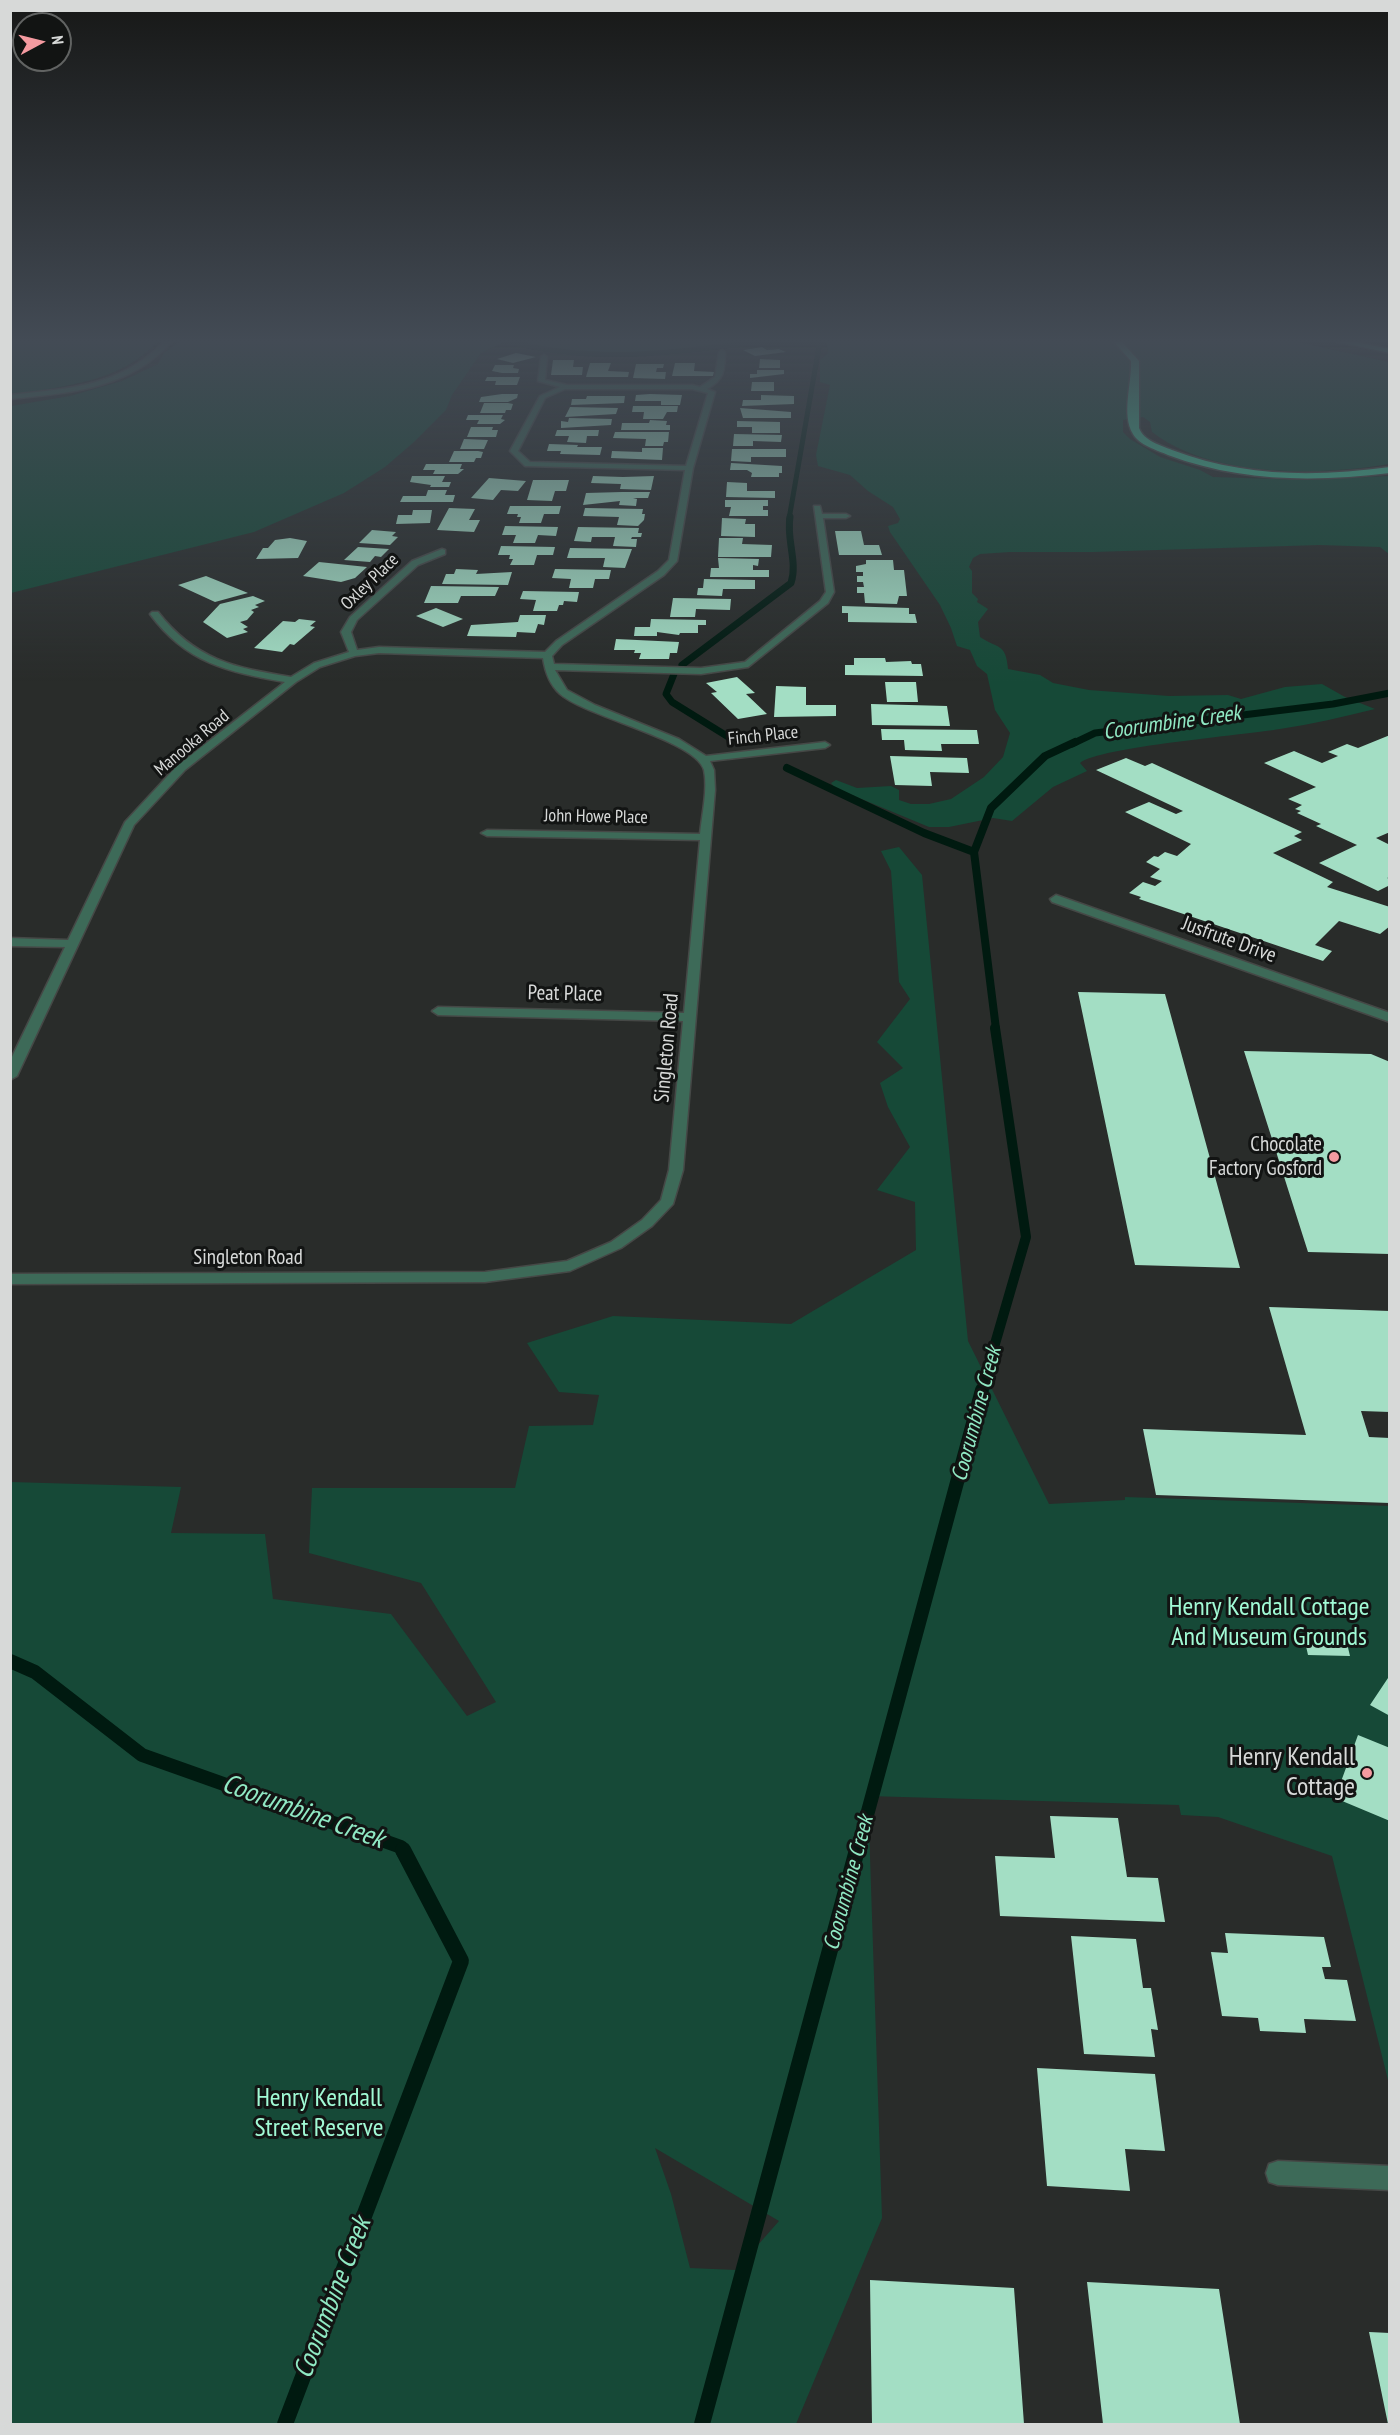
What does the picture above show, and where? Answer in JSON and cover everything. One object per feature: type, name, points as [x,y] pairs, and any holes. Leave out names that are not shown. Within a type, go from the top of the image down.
[{"type":"highway","points":[[1179,455],[1199,462],[1255,473],[1317,477],[1389,470]]},
{"type":"street","points":[[518,455],[528,464],[689,468]]},
{"type":"street","points":[[693,455],[673,561],[661,573],[559,643],[548,661],[551,675],[564,692],[591,707],[675,741],[704,759]]},
{"type":"street","name":"Manooka Road","points":[[10,1076],[129,824],[181,768],[293,680],[317,665],[354,653],[416,649],[548,661],[701,671],[727,669],[748,664],[824,603],[830,591],[817,512],[846,516]]},
{"type":"street","name":"Oxley Place","points":[[354,653],[346,632],[353,619],[415,562],[442,552]]},
{"type":"street","points":[[155,614],[180,645],[205,658],[229,668],[293,680]]},
{"type":"street","name":"Finch Place","points":[[704,759],[825,745]]},
{"type":"street","name":"Singleton Road","points":[[10,1279],[485,1278],[570,1266],[616,1245],[646,1222],[668,1201],[676,1170],[710,790],[709,770],[704,759]]},
{"type":"street","name":"John Howe Place","points":[[487,833],[705,837]]},
{"type":"street","name":"Jusfrute Drive","points":[[1056,899],[1389,1018]]},
{"type":"street","points":[[10,942],[73,944]]},
{"type":"street","name":"Peat Place","points":[[438,1011],[690,1017]]},
{"type":"street","points":[[1278,2173],[1389,2178]]},
{"type":"green space","points":[[11,455],[399,455],[385,467],[344,493],[254,532],[11,593]]},
{"type":"green space","points":[[816,455],[1156,455],[1213,477],[1305,480],[1389,476],[1389,554],[1380,547],[1320,545],[1093,552],[1010,552],[980,554],[973,558],[969,567],[972,571],[972,593],[978,599],[977,602],[988,609],[978,622],[980,637],[1003,651],[1008,669],[1040,675],[1053,683],[1089,690],[1169,696],[1228,695],[1241,699],[1285,687],[1322,684],[1345,697],[1375,709],[1292,727],[1174,742],[1093,757],[1080,763],[1087,771],[1053,787],[1012,821],[993,818],[949,827],[929,827],[835,788],[831,783],[836,780],[857,788],[891,786],[899,790],[899,800],[911,804],[929,804],[951,799],[984,777],[1003,757],[1010,733],[995,710],[987,674],[977,666],[970,650],[957,646],[940,605],[890,532],[888,526],[898,523],[900,519],[893,507],[868,491],[850,475],[818,466]]},
{"type":"green space","points":[[1195,455],[1389,455],[1389,464],[1331,471],[1266,470],[1234,466]]},
{"type":"green space","points":[[899,847],[922,875],[968,1341],[1049,1504],[1125,1500],[1125,1497],[1389,1506],[1389,2084],[1332,1856],[1218,1817],[1181,1815],[1179,1805],[868,1796],[882,2218],[796,2424],[11,2424],[11,1482],[181,1487],[171,1533],[265,1534],[273,1599],[391,1614],[467,1716],[496,1702],[421,1583],[309,1553],[312,1488],[515,1488],[529,1426],[593,1425],[599,1395],[559,1392],[527,1343],[613,1316],[791,1324],[916,1250],[915,1202],[877,1190],[910,1147],[888,1107],[880,1083],[903,1068],[877,1042],[910,999],[899,982],[891,871],[881,851]],"holes":[[[655,2148],[779,2221],[736,2270],[690,2268],[671,2194]]]},
{"type":"building","points":[[452,455],[482,455],[474,462],[449,462]]},
{"type":"building","points":[[611,455],[662,455],[662,460],[611,458]]},
{"type":"building","points":[[732,455],[786,455],[786,457],[751,457],[751,462],[731,461]]},
{"type":"building","points":[[731,463],[782,466],[782,473],[779,473],[779,477],[751,477],[752,473],[747,470],[730,470]]},
{"type":"building","points":[[426,464],[462,464],[460,469],[464,469],[458,474],[433,474],[435,470],[423,470]]},
{"type":"building","points":[[412,476],[445,476],[442,482],[451,482],[449,487],[430,487],[431,485],[410,482]]},
{"type":"building","points":[[593,476],[654,476],[651,490],[620,489],[621,484],[591,483]]},
{"type":"building","points":[[489,478],[526,481],[518,491],[501,490],[493,500],[471,498]]},
{"type":"building","points":[[533,480],[569,480],[566,491],[555,491],[552,501],[527,500]]},
{"type":"building","points":[[727,482],[747,483],[747,491],[775,491],[775,498],[726,497]]},
{"type":"building","points":[[428,490],[447,490],[445,495],[455,495],[453,502],[400,502],[403,496],[426,496]]},
{"type":"building","points":[[650,492],[648,498],[633,498],[637,499],[636,506],[619,505],[620,501],[583,505],[586,493]]},
{"type":"building","points":[[725,500],[768,500],[768,506],[763,506],[763,510],[768,510],[768,516],[729,516],[731,507],[725,507]]},
{"type":"building","points":[[510,506],[561,506],[559,514],[544,514],[541,523],[519,523],[521,517],[517,517],[518,514],[507,514]]},
{"type":"building","points":[[449,508],[475,509],[469,520],[480,520],[474,532],[437,530]]},
{"type":"building","points":[[585,508],[643,509],[642,514],[645,514],[644,520],[638,526],[617,525],[619,517],[583,516]]},
{"type":"building","points":[[413,510],[432,510],[430,523],[396,524],[398,515],[412,515]]},
{"type":"building","points":[[722,518],[746,519],[745,524],[755,524],[755,537],[721,536]]},
{"type":"building","points":[[505,526],[558,527],[556,536],[538,535],[535,543],[513,543],[516,535],[502,535]]},
{"type":"building","points":[[578,527],[639,528],[638,533],[642,533],[641,537],[631,539],[637,539],[636,547],[613,546],[615,537],[592,537],[591,542],[574,541]]},
{"type":"building","points":[[372,530],[396,532],[392,536],[398,537],[390,545],[359,543]]},
{"type":"building","points":[[835,531],[861,531],[864,545],[879,545],[882,555],[839,555]]},
{"type":"building","points":[[290,538],[307,541],[298,558],[256,559],[263,548],[268,548],[275,540]]},
{"type":"building","points":[[719,538],[743,538],[742,544],[772,545],[771,557],[718,557]]},
{"type":"building","points":[[501,546],[555,547],[553,555],[537,555],[534,565],[510,565],[513,559],[509,559],[510,555],[498,555]]},
{"type":"building","points":[[358,547],[389,549],[381,557],[375,556],[370,562],[344,560]]},
{"type":"building","points":[[570,548],[632,549],[625,568],[603,567],[605,558],[567,558]]},
{"type":"building","points":[[718,558],[759,559],[758,566],[753,565],[753,570],[769,570],[769,577],[710,577],[711,568],[719,568]]},
{"type":"building","points":[[866,560],[893,560],[894,570],[904,570],[907,596],[899,596],[897,604],[865,603],[864,593],[857,593],[857,587],[864,587],[863,582],[857,582],[857,576],[863,576],[863,572],[856,572],[856,566],[866,564]]},
{"type":"building","points":[[319,562],[367,567],[355,578],[341,582],[303,576]]},
{"type":"building","points":[[456,569],[478,570],[476,574],[512,572],[508,585],[442,584],[446,574],[454,574]]},
{"type":"building","points":[[555,569],[611,570],[609,579],[595,579],[593,588],[569,588],[571,579],[552,578]]},
{"type":"building","points":[[206,576],[248,593],[215,602],[178,585]]},
{"type":"building","points":[[704,579],[755,580],[755,589],[723,589],[722,596],[697,595],[698,588],[703,588]]},
{"type":"building","points":[[431,586],[499,587],[495,596],[461,596],[458,603],[424,603]]},
{"type":"building","points":[[523,591],[579,592],[577,602],[564,601],[563,605],[559,605],[557,611],[533,611],[536,600],[520,599]]},
{"type":"building","points":[[253,596],[265,601],[255,605],[259,607],[251,610],[254,612],[247,620],[240,622],[248,627],[243,629],[248,632],[227,638],[203,622],[220,604]]},
{"type":"building","points":[[673,598],[731,599],[730,610],[696,609],[695,617],[670,617]]},
{"type":"building","points":[[842,606],[909,608],[909,614],[915,614],[917,623],[848,622],[848,613],[842,613]]},
{"type":"building","points":[[436,608],[463,619],[443,627],[416,616]]},
{"type":"building","points":[[520,615],[546,615],[544,625],[538,624],[535,633],[517,632],[516,637],[467,636],[471,625],[518,622]]},
{"type":"building","points":[[299,619],[316,621],[310,626],[315,627],[294,645],[290,644],[282,652],[254,648],[283,621],[295,622]]},
{"type":"building","points":[[651,619],[706,620],[706,625],[698,625],[698,633],[680,633],[679,635],[657,632],[657,636],[634,636],[635,627],[650,627]]},
{"type":"building","points":[[616,639],[679,642],[677,653],[670,653],[669,659],[639,659],[641,653],[634,653],[635,650],[614,650]]},
{"type":"building","points":[[854,658],[885,658],[886,662],[911,661],[912,664],[921,664],[923,676],[845,675],[845,665],[854,665]]},
{"type":"building","points":[[737,677],[755,693],[746,694],[767,714],[738,719],[711,693],[717,692],[706,683]]},
{"type":"building","points":[[885,682],[916,682],[918,702],[887,702]]},
{"type":"building","points":[[776,686],[806,687],[806,705],[836,705],[836,716],[774,717]]},
{"type":"building","points":[[871,704],[947,706],[950,726],[872,725]]},
{"type":"building","points":[[881,729],[977,730],[979,744],[941,744],[942,751],[905,750],[904,740],[882,740]]},
{"type":"building","points":[[1390,735],[1390,832],[1376,838],[1390,845],[1390,877],[1387,878],[1390,879],[1390,885],[1378,891],[1319,863],[1357,845],[1316,826],[1321,824],[1297,813],[1301,811],[1295,809],[1302,805],[1288,799],[1316,787],[1264,763],[1294,751],[1322,763],[1338,756],[1328,752],[1347,744],[1358,748]]},
{"type":"building","points":[[890,756],[967,758],[969,773],[930,772],[932,786],[895,785]]},
{"type":"building","points":[[1126,758],[1145,766],[1152,763],[1302,832],[1294,836],[1302,840],[1273,853],[1333,882],[1327,887],[1390,907],[1390,926],[1380,934],[1339,921],[1315,945],[1332,951],[1323,961],[1139,899],[1141,897],[1129,893],[1143,882],[1155,886],[1162,881],[1150,877],[1160,869],[1146,862],[1165,852],[1177,856],[1191,844],[1125,812],[1149,802],[1176,814],[1183,811],[1096,770]]},
{"type":"building","points":[[1078,992],[1165,994],[1240,1268],[1135,1265]]},
{"type":"building","name":"Chocolate Factory Gosford","points":[[1244,1051],[1371,1054],[1390,1062],[1390,1254],[1308,1252]]},
{"type":"building","points":[[1269,1307],[1390,1311],[1390,1412],[1361,1411],[1369,1437],[1390,1438],[1390,1503],[1156,1495],[1143,1429],[1306,1435]]},
{"type":"building","points":[[1303,1633],[1345,1635],[1350,1656],[1308,1655]]},
{"type":"building","points":[[1390,1675],[1390,1716],[1370,1705]]},
{"type":"building","name":"Henry Kendall Cottage","points":[[1358,1735],[1390,1748],[1390,1821],[1335,1798]]},
{"type":"building","points":[[1050,1816],[1118,1818],[1127,1877],[1158,1878],[1165,1922],[1000,1916],[995,1856],[1055,1858]]},
{"type":"building","points":[[1225,1933],[1324,1937],[1331,1967],[1322,1967],[1325,1979],[1347,1980],[1356,2021],[1304,2019],[1306,2033],[1260,2031],[1258,2018],[1222,2016],[1211,1952],[1228,1953]]},
{"type":"building","points":[[1071,1936],[1136,1939],[1143,1988],[1151,1988],[1158,2030],[1151,2029],[1155,2057],[1084,2054]]},
{"type":"building","points":[[1037,2068],[1155,2074],[1165,2151],[1125,2149],[1130,2191],[1047,2186]]},
{"type":"building","points":[[870,2280],[1014,2288],[1024,2424],[872,2424]]},
{"type":"building","points":[[1087,2282],[1219,2289],[1240,2424],[1103,2424]]},
{"type":"building","points":[[1369,2332],[1390,2333],[1390,2424],[1388,2424]]},
{"type":"waterway","points":[[789,519],[800,455]]},
{"type":"waterway","points":[[682,665],[791,583],[793,567],[789,534],[790,517]]},
{"type":"waterway","points":[[674,674],[666,694],[672,702],[730,738]]},
{"type":"waterway","name":"Coorumbine Creek","points":[[1072,744],[1095,733],[1333,704],[1390,693]]},
{"type":"waterway","name":"Coorumbine Creek","points":[[974,852],[991,808],[1045,756],[1075,742]]},
{"type":"waterway","points":[[787,768],[924,833],[974,852]]},
{"type":"waterway","name":"Coorumbine Creek","points":[[974,852],[996,1029]]},
{"type":"waterway","name":"Coorumbine Creek","points":[[981,1392],[1026,1237],[995,1028]]},
{"type":"waterway","name":"Coorumbine Creek","points":[[857,1852],[982,1390]]},
{"type":"waterway","name":"Coorumbine Creek","points":[[10,1661],[35,1672],[142,1755],[401,1847],[403,1852]]},
{"type":"waterway","name":"Coorumbine Creek","points":[[285,2424],[461,1961],[403,1850]]},
{"type":"waterway","name":"Coorumbine Creek","points":[[702,2424],[857,1850]]},
{"type":"place","name":"Chocolate Factory Gosford","points":[[1334,1157]]},
{"type":"place","name":"Henry Kendall Cottage","points":[[1367,1773]]},
{"type":"park label","name":"Henry Kendall Cottage And Museum Grounds","points":[[1269,1623]]},
{"type":"park label","name":"Henry Kendall Street Reserve","points":[[319,2114]]}]
